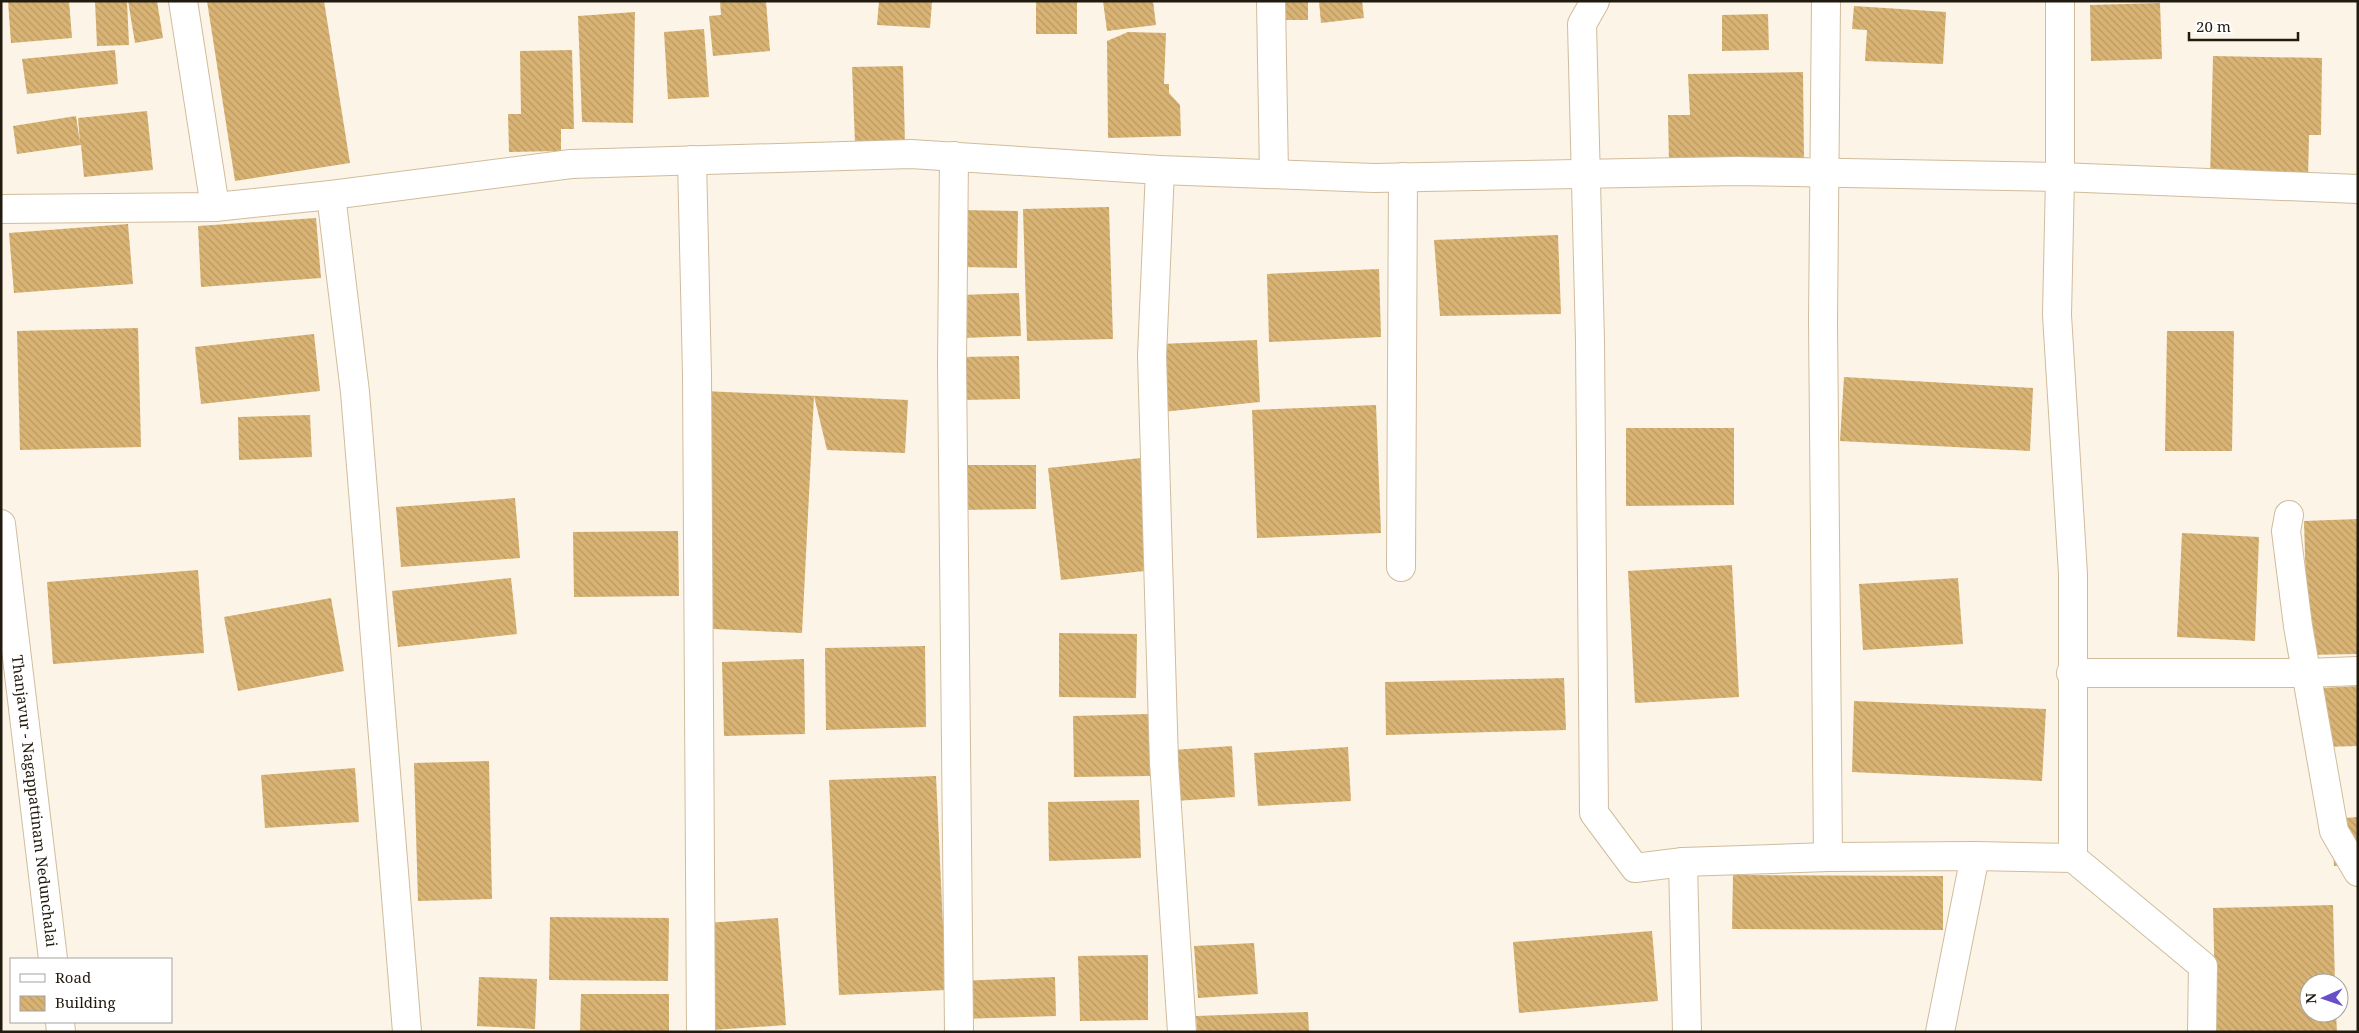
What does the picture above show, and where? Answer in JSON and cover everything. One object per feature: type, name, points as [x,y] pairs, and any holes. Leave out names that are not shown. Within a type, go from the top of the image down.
[{"type":"main road","points":[[183,1],[215,207]]},
{"type":"main road","points":[[1271,1],[1274,174]]},
{"type":"main road","points":[[1595,1],[1582,24],[1586,175],[1594,814],[1635,868],[1684,862],[1828,857],[1975,856],[2073,858],[2203,966],[2202,1032]]},
{"type":"main road","points":[[1826,1],[1823,322],[1828,857]]},
{"type":"main road","points":[[2060,1],[2060,177],[2057,316],[2073,574],[2071,673],[2073,858]]},
{"type":"main road","points":[[1,209],[215,207],[331,195],[571,164],[911,154],[1160,170],[1274,174],[1403,177],[1736,171],[2060,177],[2358,190]]},
{"type":"main road","points":[[954,156],[952,365],[959,1032]]},
{"type":"main road","points":[[692,160],[697,374],[701,1032]]},
{"type":"main road","points":[[1160,170],[1152,366],[1164,762],[1182,1032]]},
{"type":"main road","points":[[1401,567],[1403,177]]},
{"type":"main road","points":[[331,195],[355,392],[407,1032]]},
{"type":"main road","points":[[2289,515],[2286,531],[2307,673],[2334,831],[2358,872]]},
{"type":"main road","name":"Thanjavur - Nagappattinam Nedunchalai","points":[[1,524],[53,958]]},
{"type":"main road","points":[[2071,673],[2307,673],[2358,671]]},
{"type":"main road","points":[[1940,1032],[1975,856]]},
{"type":"main road","points":[[1684,862],[1687,1032]]},
{"type":"building","points":[[8,1],[69,1],[72,38],[11,43]]},
{"type":"building","points":[[95,1],[127,1],[129,45],[97,46]]},
{"type":"building","points":[[128,1],[157,1],[163,38],[135,43]]},
{"type":"building","points":[[207,1],[324,1],[350,163],[235,181]]},
{"type":"building","points":[[720,1],[766,1],[770,51],[713,56],[709,16],[721,15]]},
{"type":"building","points":[[879,1],[932,1],[930,28],[877,25]]},
{"type":"building","points":[[1036,1],[1077,1],[1077,34],[1036,34]]},
{"type":"building","points":[[1103,1],[1153,1],[1156,25],[1107,31]]},
{"type":"building","points":[[1285,1],[1308,1],[1308,20],[1285,20]]},
{"type":"building","points":[[1319,1],[1362,1],[1364,18],[1321,23]]},
{"type":"building","points":[[2160,3],[2162,59],[2091,61],[2090,5]]},
{"type":"building","points":[[1854,6],[1946,12],[1943,64],[1865,61],[1867,30],[1852,29]]},
{"type":"building","points":[[635,12],[633,123],[582,122],[578,16]]},
{"type":"building","points":[[1768,14],[1769,50],[1722,51],[1722,15]]},
{"type":"building","points":[[704,29],[709,97],[668,99],[664,32]]},
{"type":"building","points":[[1128,32],[1166,33],[1164,84],[1169,84],[1169,93],[1180,105],[1181,136],[1108,138],[1107,41]]},
{"type":"building","points":[[115,50],[118,84],[27,94],[22,59]]},
{"type":"building","points":[[572,50],[574,129],[561,129],[561,151],[509,152],[508,114],[521,114],[520,51]]},
{"type":"building","points":[[2213,56],[2322,58],[2321,135],[2309,135],[2308,181],[2210,179]]},
{"type":"building","points":[[903,66],[905,144],[855,143],[852,67]]},
{"type":"building","points":[[1803,72],[1804,160],[1669,163],[1668,115],[1690,115],[1688,74]]},
{"type":"building","points":[[147,111],[153,170],[84,177],[81,145],[17,154],[13,126],[76,116],[80,143],[78,118]]},
{"type":"building","points":[[1109,207],[1113,339],[1027,341],[1023,209]]},
{"type":"building","points":[[961,210],[1018,211],[1017,268],[960,267]]},
{"type":"building","points":[[316,218],[321,278],[201,287],[198,226]]},
{"type":"building","points":[[128,224],[133,284],[14,293],[9,233]]},
{"type":"building","points":[[1558,235],[1561,314],[1440,316],[1434,240]]},
{"type":"building","points":[[1379,269],[1381,337],[1269,342],[1267,274]]},
{"type":"building","points":[[1019,293],[1021,336],[962,338],[961,295]]},
{"type":"building","points":[[138,328],[141,447],[20,450],[17,331]]},
{"type":"building","points":[[2167,331],[2234,331],[2232,451],[2165,451]]},
{"type":"building","points":[[314,334],[320,391],[201,404],[195,347]]},
{"type":"building","points":[[1257,340],[1260,402],[1162,412],[1160,344]]},
{"type":"building","points":[[1019,356],[1020,399],[961,400],[960,357]]},
{"type":"building","points":[[1844,377],[2033,388],[2030,451],[1840,441]]},
{"type":"building","points":[[704,391],[908,400],[905,453],[827,450],[814,396],[802,633],[692,628]]},
{"type":"building","points":[[1376,405],[1381,533],[1257,538],[1252,410]]},
{"type":"building","points":[[310,415],[312,457],[239,460],[238,417]]},
{"type":"building","points":[[1626,428],[1734,428],[1734,505],[1626,506]]},
{"type":"building","points":[[1141,458],[1154,570],[1061,580],[1048,468]]},
{"type":"building","points":[[954,465],[1036,465],[1036,509],[954,510]]},
{"type":"building","points":[[515,498],[520,558],[401,567],[396,507]]},
{"type":"building","points":[[2358,519],[2358,654],[2308,655],[2304,521]]},
{"type":"building","points":[[678,531],[679,596],[574,597],[573,532]]},
{"type":"building","points":[[2182,533],[2259,537],[2255,641],[2177,637]]},
{"type":"building","points":[[1732,565],[1739,697],[1635,703],[1628,571]]},
{"type":"building","points":[[198,570],[204,653],[53,664],[47,582]]},
{"type":"building","points":[[511,578],[517,634],[398,647],[392,591]]},
{"type":"building","points":[[1958,578],[1963,644],[1863,650],[1859,584]]},
{"type":"building","points":[[331,598],[344,671],[238,691],[224,617]]},
{"type":"building","points":[[1059,633],[1137,634],[1136,698],[1059,697]]},
{"type":"building","points":[[925,646],[926,727],[826,730],[825,648]]},
{"type":"building","points":[[804,659],[805,734],[724,736],[722,662]]},
{"type":"building","points":[[1564,678],[1566,730],[1386,735],[1385,682]]},
{"type":"building","points":[[2358,686],[2358,746],[2324,747],[2322,688]]},
{"type":"building","points":[[1854,701],[2046,709],[2042,781],[1852,772]]},
{"type":"building","points":[[1149,714],[1150,776],[1074,777],[1073,716]]},
{"type":"building","points":[[1232,746],[1235,797],[1175,801],[1172,750]]},
{"type":"building","points":[[1348,747],[1351,801],[1258,806],[1254,753]]},
{"type":"building","points":[[489,761],[492,899],[418,901],[414,763]]},
{"type":"building","points":[[355,768],[359,822],[265,828],[261,775]]},
{"type":"building","points":[[936,776],[946,990],[839,995],[829,780]]},
{"type":"building","points":[[1139,800],[1141,858],[1049,861],[1048,802]]},
{"type":"building","points":[[2358,817],[2358,864],[2334,866],[2331,819]]},
{"type":"building","points":[[1733,875],[1943,876],[1943,930],[1732,929]]},
{"type":"building","points":[[2333,905],[2335,973],[2299,973],[2299,1023],[2337,1023],[2337,1032],[2216,1032],[2213,908]]},
{"type":"building","points":[[550,917],[669,918],[668,981],[549,980]]},
{"type":"building","points":[[778,918],[786,1025],[713,1030],[706,923]]},
{"type":"building","points":[[1652,931],[1658,1001],[1519,1013],[1513,942]]},
{"type":"building","points":[[1254,943],[1258,994],[1198,998],[1194,946]]},
{"type":"building","points":[[1148,955],[1148,1020],[1080,1021],[1078,956]]},
{"type":"building","points":[[479,977],[537,979],[535,1029],[477,1026]]},
{"type":"building","points":[[1055,977],[1056,1016],[960,1019],[958,981]]},
{"type":"building","points":[[581,994],[669,994],[669,1032],[580,1032]]},
{"type":"building","points":[[1308,1012],[1309,1032],[1197,1032],[1196,1016]]}]
